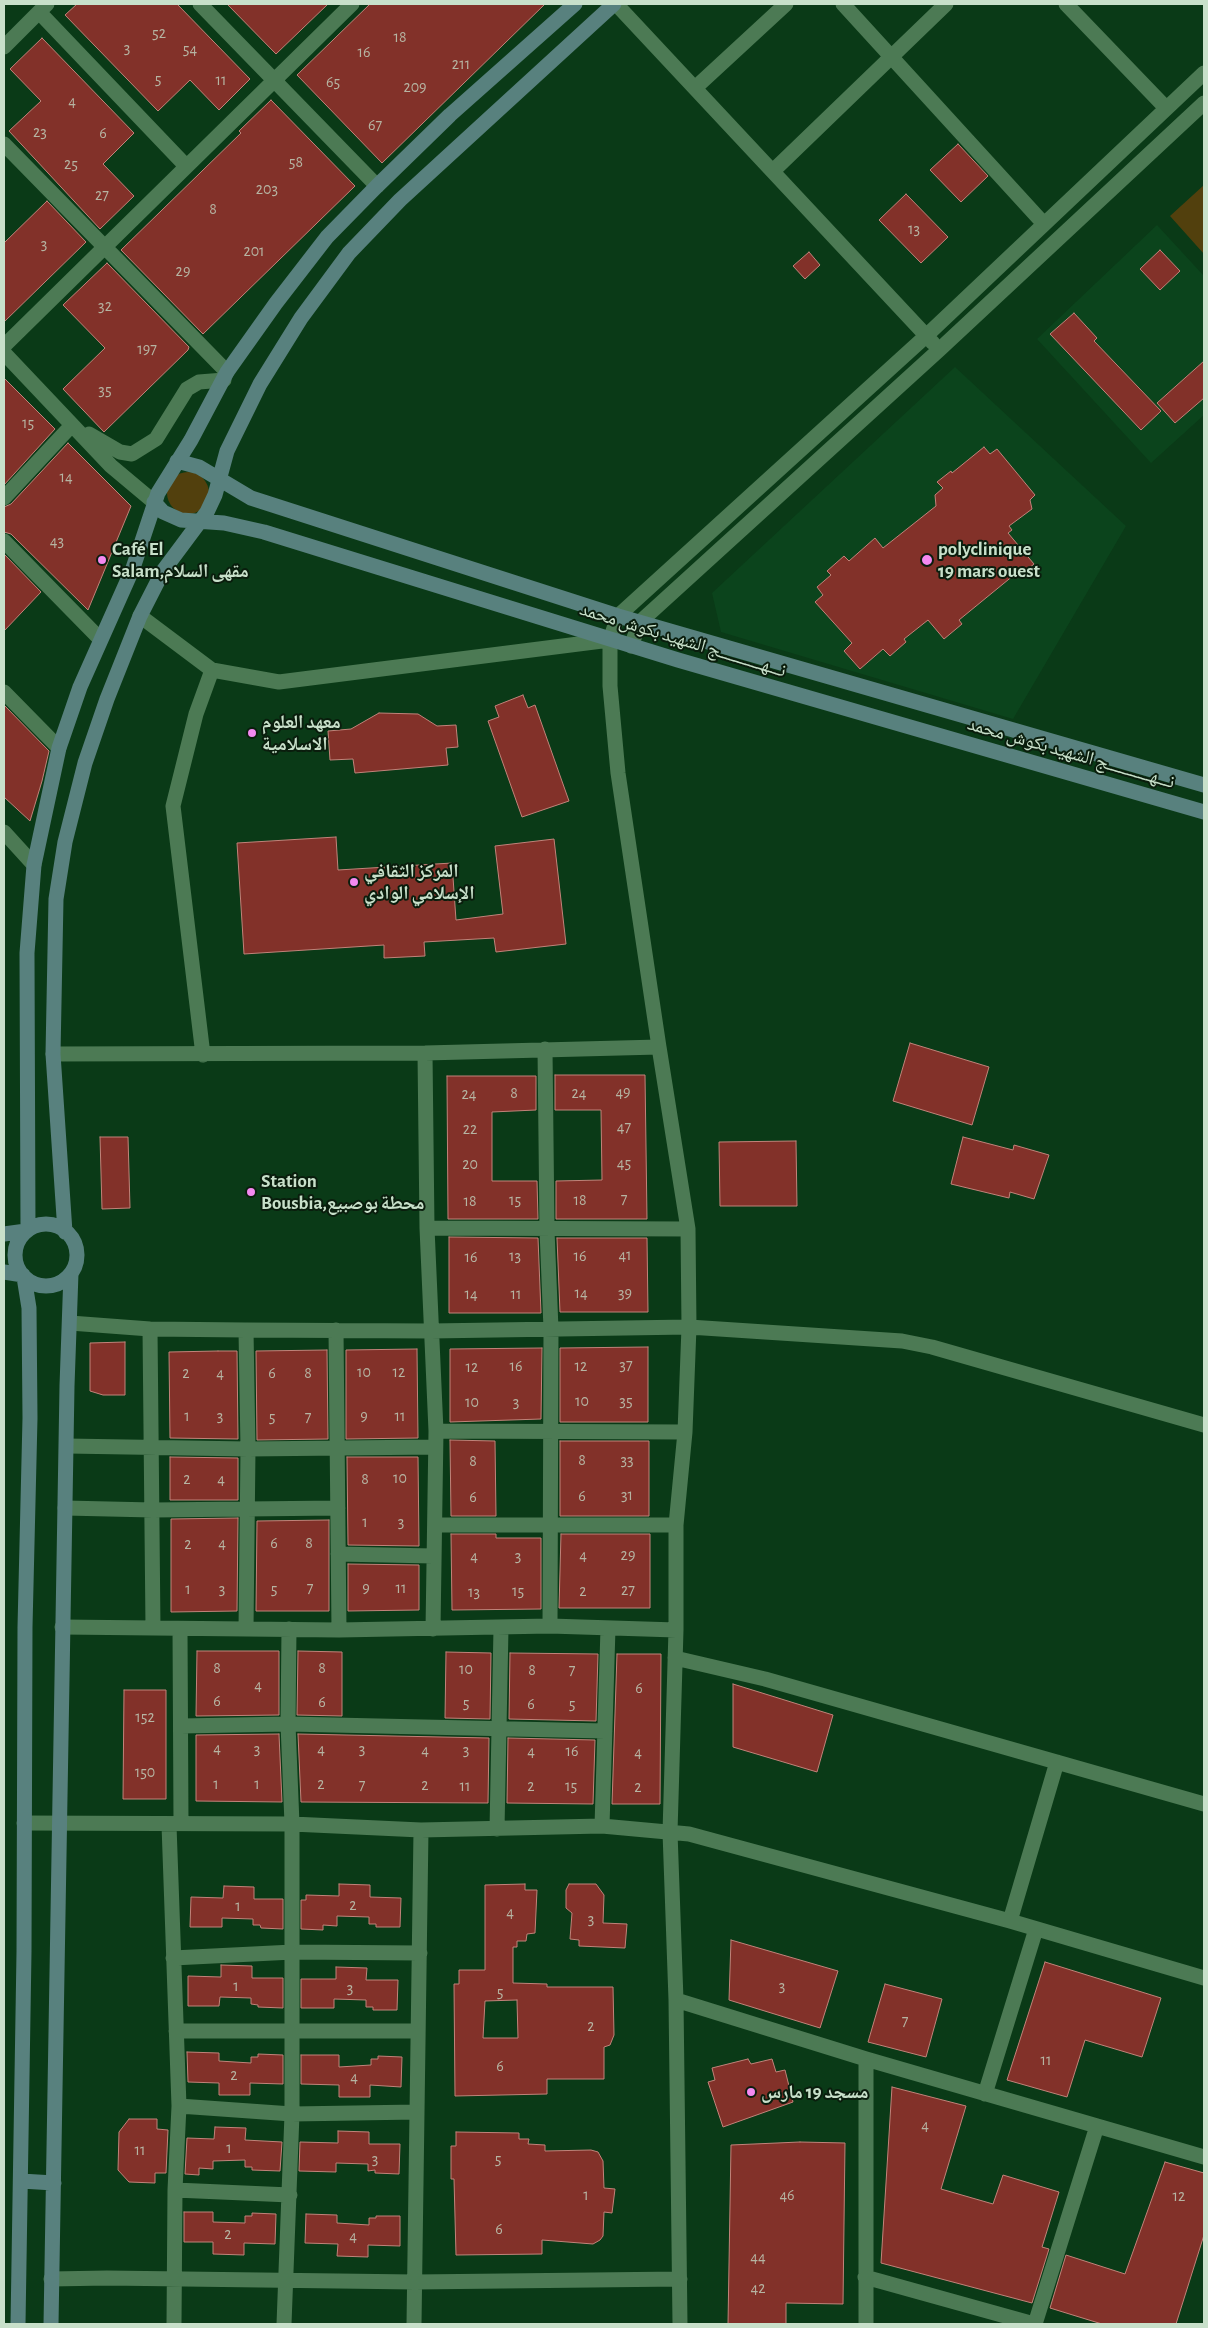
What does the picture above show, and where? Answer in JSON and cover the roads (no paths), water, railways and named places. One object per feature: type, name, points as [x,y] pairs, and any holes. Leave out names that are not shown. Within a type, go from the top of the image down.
[{"type":"main road","points":[[27,1231],[27,953],[34,865],[60,748],[80,687],[133,568],[154,502],[225,376],[276,303],[327,237],[376,186],[450,115],[575,4]]},
{"type":"main road","points":[[66,1232],[53,1054],[56,899],[65,842],[85,763],[107,699],[140,616],[163,571],[212,504],[230,444],[260,384],[301,318],[349,254],[400,200],[615,4]]},
{"type":"main road","name":"نـــهـــــــــــج الشهيد بكوش محمد","points":[[177,461],[199,468],[260,501],[618,616],[1204,785]]},
{"type":"main road","name":"نـــهـــــــــــج الشهيد بكوش محمد","points":[[154,502],[171,517],[181,520],[224,523],[264,532],[610,640],[1204,812]]},
{"type":"main road","points":[[18,2324],[21,2181],[25,1627],[30,1418],[29,1308],[24,1276],[15,1257],[20,1239],[27,1231],[35,1226],[51,1224],[66,1232],[76,1246],[77,1255],[71,1272],[66,1446],[58,1822],[51,2324]]},
{"type":"main road","points":[[4,1234],[27,1231]]},
{"type":"main road","points":[[4,1272],[24,1276],[40,1285],[49,1286],[58,1284],[71,1272]]},
{"type":"main road","points":[[21,2181],[54,2183]]},
{"type":"street","points":[[200,4],[276,80],[376,186]]},
{"type":"street","points":[[4,346],[352,4]]},
{"type":"street","points":[[615,4],[939,350]]},
{"type":"street","points":[[695,88],[786,4]]},
{"type":"street","points":[[842,4],[892,56],[1044,224]]},
{"type":"street","points":[[773,172],[946,4]]},
{"type":"street","points":[[1066,4],[1166,108]]},
{"type":"street","points":[[4,47],[43,8],[186,166]]},
{"type":"street","points":[[680,2324],[676,2000],[670,1832],[676,1630],[676,1525],[685,1432],[689,1327],[688,1229],[618,773],[610,686],[610,640],[618,616],[926,336],[1204,73]]},
{"type":"street","points":[[631,646],[640,622],[939,350],[1204,103]]},
{"type":"street","points":[[4,144],[104,246],[225,376],[199,382],[187,389],[156,440],[132,454],[120,452],[72,424]]},
{"type":"street","points":[[4,353],[111,466],[154,502]]},
{"type":"street","points":[[4,498],[72,424]]},
{"type":"street","points":[[4,541],[100,639]]},
{"type":"street","points":[[140,616],[212,670],[279,682],[610,640]]},
{"type":"street","points":[[203,1055],[173,806],[196,714],[212,670]]},
{"type":"street","points":[[4,692],[60,748]]},
{"type":"street","points":[[4,832],[34,865]]},
{"type":"street","points":[[4,843],[21,850]]},
{"type":"street","points":[[53,1054],[425,1053],[659,1047]]},
{"type":"street","points":[[545,1049],[546,1230],[551,1329],[549,1430],[552,1526],[550,1626]]},
{"type":"street","points":[[425,1053],[427,1228],[436,1430],[433,1556],[434,1629]]},
{"type":"street","points":[[427,1228],[546,1230],[688,1229]]},
{"type":"street","points":[[70,1323],[150,1329],[246,1330],[689,1327],[902,1341],[932,1347],[1204,1425]]},
{"type":"street","points":[[150,1329],[153,1628]]},
{"type":"street","points":[[246,1330],[248,1449],[246,1629]]},
{"type":"street","points":[[336,1330],[339,1630]]},
{"type":"street","points":[[436,1430],[685,1432]]},
{"type":"street","points":[[66,1446],[248,1449],[435,1447]]},
{"type":"street","points":[[65,1508],[153,1510],[338,1508]]},
{"type":"street","points":[[435,1525],[676,1525]]},
{"type":"street","points":[[338,1554],[433,1556]]},
{"type":"street","points":[[62,1627],[339,1630],[550,1626],[676,1630]]},
{"type":"street","points":[[497,1829],[501,1628]]},
{"type":"street","points":[[602,1826],[608,1628]]},
{"type":"street","points":[[174,2324],[174,2190],[179,2106],[173,1958],[175,1824],[181,1726],[180,1629]]},
{"type":"street","points":[[284,2324],[292,2114],[293,1952],[292,1824],[288,1724],[289,1629]]},
{"type":"street","points":[[675,1658],[765,1679],[1204,1804]]},
{"type":"street","points":[[181,1726],[288,1724],[605,1731]]},
{"type":"street","points":[[1010,1921],[1057,1762]]},
{"type":"street","points":[[24,1823],[292,1824],[421,1830],[602,1826],[670,1832],[713,1840],[1010,1921],[1204,1978]]},
{"type":"street","points":[[414,2324],[421,1830]]},
{"type":"street","points":[[985,2094],[1036,1929]]},
{"type":"street","points":[[173,1958],[293,1952],[420,1953]]},
{"type":"street","points":[[676,2000],[866,2059],[1204,2157]]},
{"type":"street","points":[[176,2031],[418,2031]]},
{"type":"street","points":[[866,2059],[868,2107],[866,2324]]},
{"type":"street","points":[[179,2106],[292,2114],[417,2112]]},
{"type":"street","points":[[865,2277],[1035,2324],[1097,2126]]},
{"type":"street","points":[[174,2190],[290,2195]]},
{"type":"street","points":[[51,2279],[415,2282],[680,2279]]},
{"type":"place","name":"Café El Salam,مقهى السلام","points":[[102,560]]},
{"type":"place","name":"polyclinique 19 mars ouest","points":[[927,560]]},
{"type":"place","name":"معهد العلوم الاسلامية","points":[[252,733]]},
{"type":"place","name":"المركز الثقافي الإسلامي الوادي","points":[[354,882]]},
{"type":"place","name":"Station Bousbia,محطة بوصبيع","points":[[251,1192]]},
{"type":"place","name":"مسجد 19 مارس","points":[[751,2092]]}]
